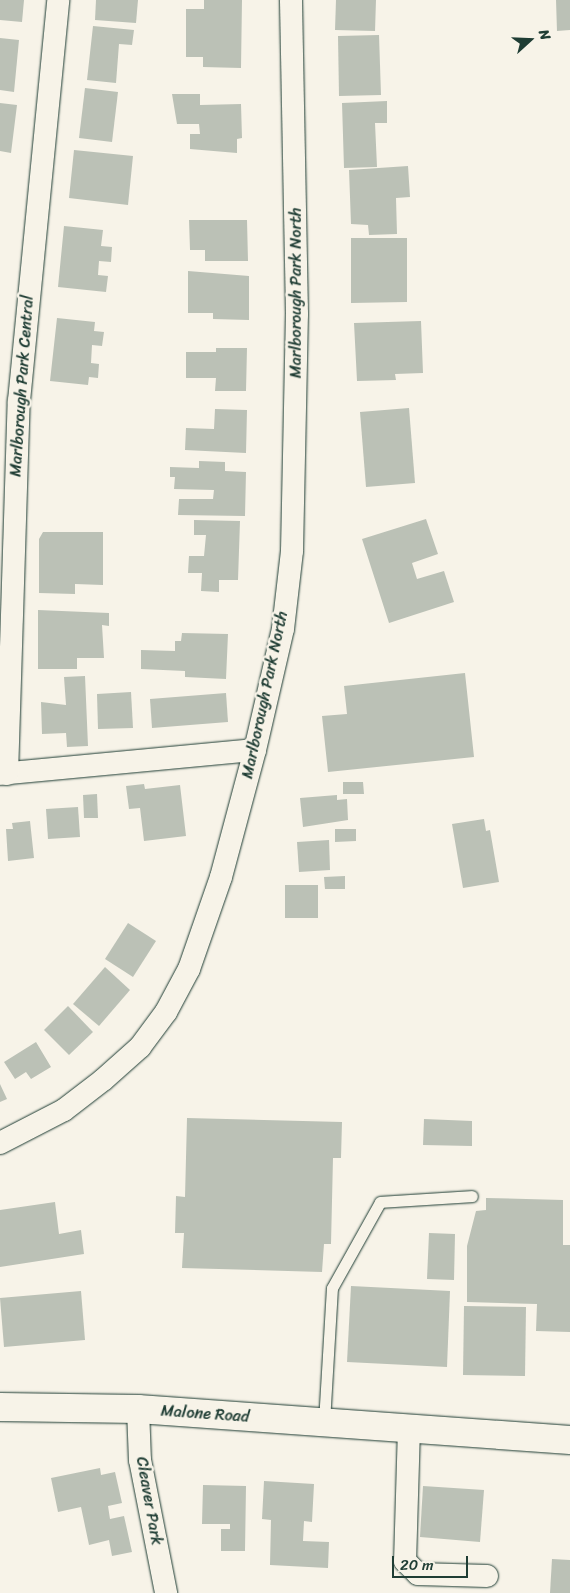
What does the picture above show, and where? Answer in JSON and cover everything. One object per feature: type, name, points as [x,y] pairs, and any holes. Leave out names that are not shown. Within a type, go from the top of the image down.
[{"type":"main road","name":"Malone Road","points":[[0,1407],[138,1409],[570,1440]]},
{"type":"street","name":"Marlborough Park Central","points":[[4,774],[19,401],[58,0]]},
{"type":"street","name":"Marlborough Park North","points":[[0,1143],[64,1110],[103,1080],[140,1047],[166,1012],[189,969],[221,877],[255,750],[282,629],[292,550],[297,314],[291,0]]},
{"type":"street","points":[[4,774],[255,750]]},
{"type":"street","name":"Cleaver Park","points":[[138,1409],[140,1460],[166,1593]]},
{"type":"street","points":[[410,1428],[405,1561],[418,1574],[445,1585],[487,1576]]},
{"type":"lane","points":[[324,1422],[332,1288],[380,1202],[472,1196]]},
{"type":"building","points":[[0,0],[24,0],[22,22],[0,20]]},
{"type":"building","points":[[96,0],[138,0],[136,23],[95,20]]},
{"type":"building","points":[[204,0],[242,0],[241,68],[203,67],[203,57],[186,57],[186,9],[204,9]]},
{"type":"building","points":[[336,0],[376,0],[375,31],[335,30]]},
{"type":"building","points":[[556,0],[570,0],[570,30],[557,31]]},
{"type":"building","points":[[93,26],[134,30],[132,45],[119,44],[116,83],[87,80]]},
{"type":"building","points":[[379,35],[381,95],[339,96],[338,36]]},
{"type":"building","points":[[0,38],[19,40],[14,92],[0,90]]},
{"type":"building","points":[[85,88],[118,92],[112,142],[79,138]]},
{"type":"building","points":[[172,94],[200,94],[200,105],[241,104],[242,138],[237,139],[237,153],[190,149],[190,134],[200,134],[199,124],[177,124]]},
{"type":"building","points":[[387,101],[387,123],[375,123],[377,167],[344,168],[342,103]]},
{"type":"building","points":[[0,103],[17,105],[11,153],[0,151]]},
{"type":"building","points":[[74,150],[133,156],[128,205],[69,198]]},
{"type":"building","points":[[408,166],[410,197],[396,198],[397,234],[369,235],[368,225],[351,224],[349,170]]},
{"type":"building","points":[[189,220],[247,220],[248,261],[205,261],[205,250],[190,250]]},
{"type":"building","points":[[64,226],[103,230],[101,246],[112,247],[111,262],[99,261],[98,275],[108,276],[106,292],[58,287]]},
{"type":"building","points":[[351,238],[407,238],[407,302],[351,303]]},
{"type":"building","points":[[188,271],[249,276],[249,320],[213,319],[213,313],[188,313]]},
{"type":"building","points":[[57,318],[95,322],[94,331],[104,332],[102,346],[92,345],[91,363],[99,364],[98,378],[89,377],[88,385],[50,381]]},
{"type":"building","points":[[421,321],[423,373],[395,374],[396,380],[357,381],[354,323]]},
{"type":"building","points":[[216,348],[247,348],[246,391],[215,391],[216,378],[186,378],[186,352],[216,352]]},
{"type":"building","points":[[409,408],[415,483],[366,487],[360,412]]},
{"type":"building","points":[[215,409],[247,410],[246,453],[185,450],[186,428],[214,429]]},
{"type":"building","points":[[199,461],[225,462],[225,471],[246,472],[245,516],[178,515],[179,499],[213,499],[214,490],[174,489],[175,477],[170,477],[170,467],[199,468]]},
{"type":"building","points":[[426,519],[438,554],[412,563],[417,579],[444,571],[454,602],[389,623],[362,539]]},
{"type":"building","points":[[194,520],[240,521],[238,580],[219,580],[219,592],[201,591],[202,573],[188,573],[189,556],[204,556],[206,535],[194,535]]},
{"type":"building","points":[[43,532],[103,532],[103,585],[75,584],[75,594],[39,593],[39,539]]},
{"type":"building","points":[[38,610],[109,613],[109,626],[102,625],[104,658],[77,658],[77,669],[38,669]]},
{"type":"building","points":[[182,633],[228,634],[226,679],[185,677],[185,671],[141,669],[141,650],[175,651],[175,641],[181,641]]},
{"type":"building","points":[[465,673],[474,757],[328,772],[322,716],[347,714],[344,686]]},
{"type":"building","points":[[85,676],[88,746],[67,747],[66,733],[42,734],[41,702],[66,705],[64,677]]},
{"type":"building","points":[[131,692],[133,728],[98,729],[97,694]]},
{"type":"building","points":[[226,693],[228,722],[152,728],[150,699]]},
{"type":"building","points":[[343,782],[363,782],[364,794],[343,794]]},
{"type":"building","points":[[144,784],[145,789],[180,785],[186,836],[144,841],[140,808],[129,809],[126,786]]},
{"type":"building","points":[[97,794],[98,818],[84,818],[83,795]]},
{"type":"building","points":[[337,795],[337,800],[347,799],[348,820],[303,827],[300,798]]},
{"type":"building","points":[[78,807],[80,837],[48,839],[46,809]]},
{"type":"building","points":[[484,819],[486,831],[490,830],[499,882],[463,888],[452,824]]},
{"type":"building","points":[[30,821],[34,858],[8,861],[6,829],[13,829],[12,823]]},
{"type":"building","points":[[335,829],[356,829],[356,841],[335,842]]},
{"type":"building","points":[[329,840],[330,870],[299,872],[297,842]]},
{"type":"building","points":[[345,876],[345,889],[325,889],[324,877]]},
{"type":"building","points":[[285,885],[318,885],[318,918],[285,918]]},
{"type":"building","points":[[128,923],[156,941],[133,977],[105,959]]},
{"type":"building","points":[[105,967],[130,990],[99,1026],[73,1004]]},
{"type":"building","points":[[68,1006],[93,1032],[69,1055],[44,1030]]},
{"type":"building","points":[[36,1042],[51,1067],[31,1079],[26,1072],[15,1079],[4,1062]]},
{"type":"building","points":[[0,1084],[7,1099],[0,1102]]},
{"type":"building","points":[[187,1118],[342,1122],[341,1158],[333,1158],[331,1244],[324,1244],[322,1272],[182,1268],[184,1233],[175,1233],[176,1196],[185,1197]]},
{"type":"building","points":[[424,1119],[472,1121],[472,1146],[423,1145]]},
{"type":"building","points":[[486,1198],[563,1200],[563,1245],[570,1245],[570,1332],[536,1331],[537,1304],[467,1302],[467,1246],[476,1211],[486,1210]]},
{"type":"building","points":[[55,1202],[59,1234],[81,1230],[84,1254],[0,1267],[0,1210]]},
{"type":"building","points":[[429,1233],[455,1234],[454,1280],[427,1279]]},
{"type":"building","points":[[351,1286],[450,1291],[447,1367],[347,1362]]},
{"type":"building","points":[[81,1291],[85,1340],[4,1347],[0,1298]]},
{"type":"building","points":[[464,1306],[526,1307],[525,1376],[463,1375]]},
{"type":"building","points":[[100,1468],[101,1475],[115,1472],[122,1503],[108,1506],[110,1519],[124,1516],[132,1552],[112,1556],[109,1540],[89,1545],[81,1507],[58,1512],[51,1478]]},
{"type":"building","points":[[264,1481],[314,1484],[312,1522],[304,1521],[303,1541],[329,1542],[328,1568],[270,1565],[271,1520],[262,1519]]},
{"type":"building","points":[[203,1485],[246,1486],[245,1551],[221,1551],[221,1529],[230,1529],[230,1524],[202,1524]]},
{"type":"building","points":[[423,1486],[484,1490],[480,1542],[420,1537]]},
{"type":"building","points":[[552,1559],[570,1560],[570,1593],[550,1593]]}]
